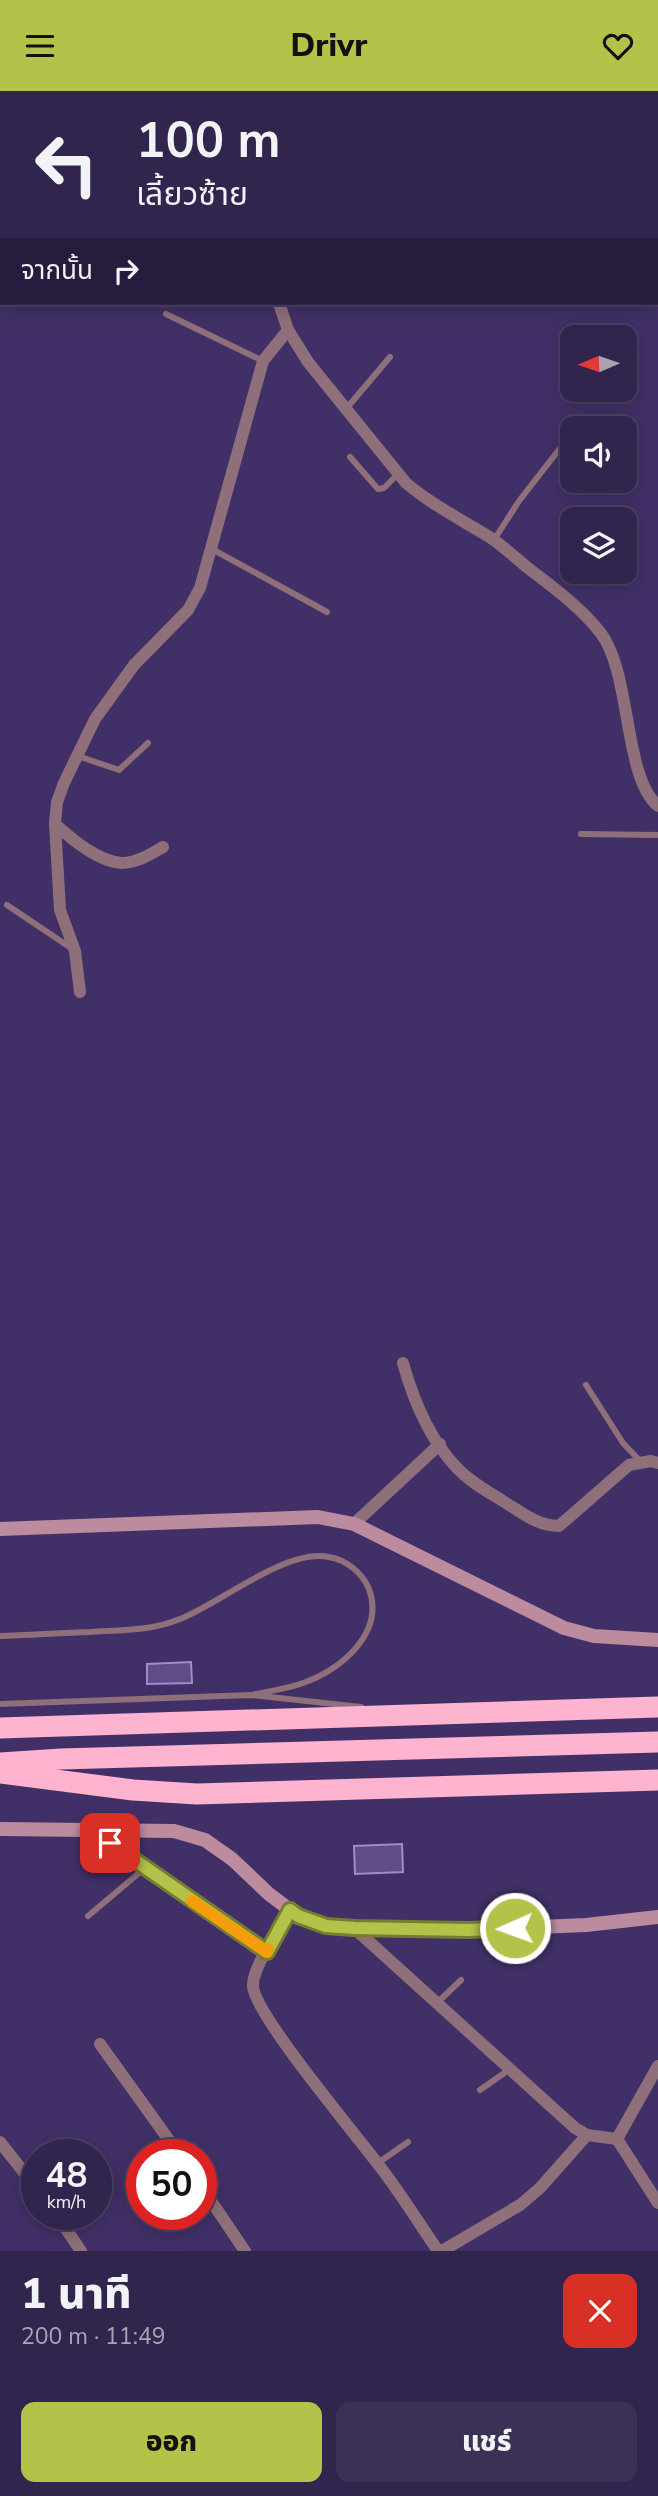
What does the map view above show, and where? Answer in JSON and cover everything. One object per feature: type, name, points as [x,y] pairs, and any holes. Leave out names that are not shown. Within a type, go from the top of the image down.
[{"type":"highway","points":[[0,1728],[658,1707]]},
{"type":"highway","points":[[0,1763],[658,1741]]},
{"type":"highway","points":[[0,1773],[133,1790],[197,1794],[658,1780]]},
{"type":"main road","points":[[0,1529],[318,1517],[354,1524],[564,1628],[594,1636],[658,1640]]},
{"type":"main road","points":[[0,1829],[174,1831],[205,1840],[232,1859],[269,1894],[298,1916],[326,1926],[468,1930],[586,1925],[658,1917]]},
{"type":"street","points":[[280,305],[288,330],[308,362],[398,474],[422,498],[494,540],[565,596],[600,632],[615,661],[639,771],[651,800],[658,806]]},
{"type":"street","points":[[80,992],[75,951],[60,910],[55,824],[57,802],[95,719],[115,689],[134,665],[188,610],[200,588],[263,361],[288,330]]},
{"type":"street","points":[[55,824],[87,849],[120,863],[145,857],[163,847]]},
{"type":"street","points":[[403,1363],[416,1404],[456,1467],[470,1480],[536,1523],[559,1526],[629,1465],[641,1462],[658,1463]]},
{"type":"street","points":[[354,1524],[440,1444]]},
{"type":"street","points":[[92,1831],[267,1952]]},
{"type":"street","points":[[290,1910],[255,1971],[253,1986],[256,2000],[440,2251],[520,2205],[540,2188],[589,2136]]},
{"type":"street","points":[[354,1928],[575,2128],[589,2136],[613,2139],[658,2203]]},
{"type":"street","points":[[100,2044],[168,2139]]},
{"type":"street","points":[[613,2139],[658,2066]]},
{"type":"street","points":[[0,2142],[21,2169]]},
{"type":"street","points":[[217,2210],[245,2251]]},
{"type":"street","points":[[67,2230],[81,2251]]},
{"type":"lane","points":[[166,314],[263,361]]},
{"type":"lane","points":[[346,409],[390,357]]},
{"type":"lane","points":[[494,540],[519,501],[560,448]]},
{"type":"lane","points":[[351,457],[378,489],[384,488],[398,474]]},
{"type":"lane","points":[[212,549],[327,612]]},
{"type":"lane","points":[[78,756],[118,770],[148,743]]},
{"type":"lane","points":[[582,834],[658,835]]},
{"type":"lane","points":[[8,905],[75,951]]},
{"type":"lane","points":[[586,1385],[623,1443],[641,1462]]},
{"type":"lane","points":[[0,1636],[151,1628],[195,1612],[267,1572],[304,1556],[327,1556],[352,1567],[362,1576],[372,1599],[370,1623],[359,1645],[318,1677],[290,1687],[251,1695]]},
{"type":"lane","points":[[0,1704],[251,1695],[306,1699],[411,1715]]},
{"type":"lane","points":[[88,1916],[145,1868]]},
{"type":"lane","points":[[437,2003],[461,1980]]},
{"type":"lane","points":[[480,2090],[510,2069]]},
{"type":"lane","points":[[377,2163],[408,2143]]},
{"type":"building","points":[[191,1662],[192,1683],[147,1684],[147,1664]]},
{"type":"building","points":[[402,1844],[403,1872],[355,1874],[354,1846]]},
{"type":"slow traffic","points":[[192,1901],[267,1952],[268,1949]]},
{"type":"route","points":[[110,1843],[267,1952],[290,1910],[298,1916],[326,1926],[468,1930],[515,1928]]}]
